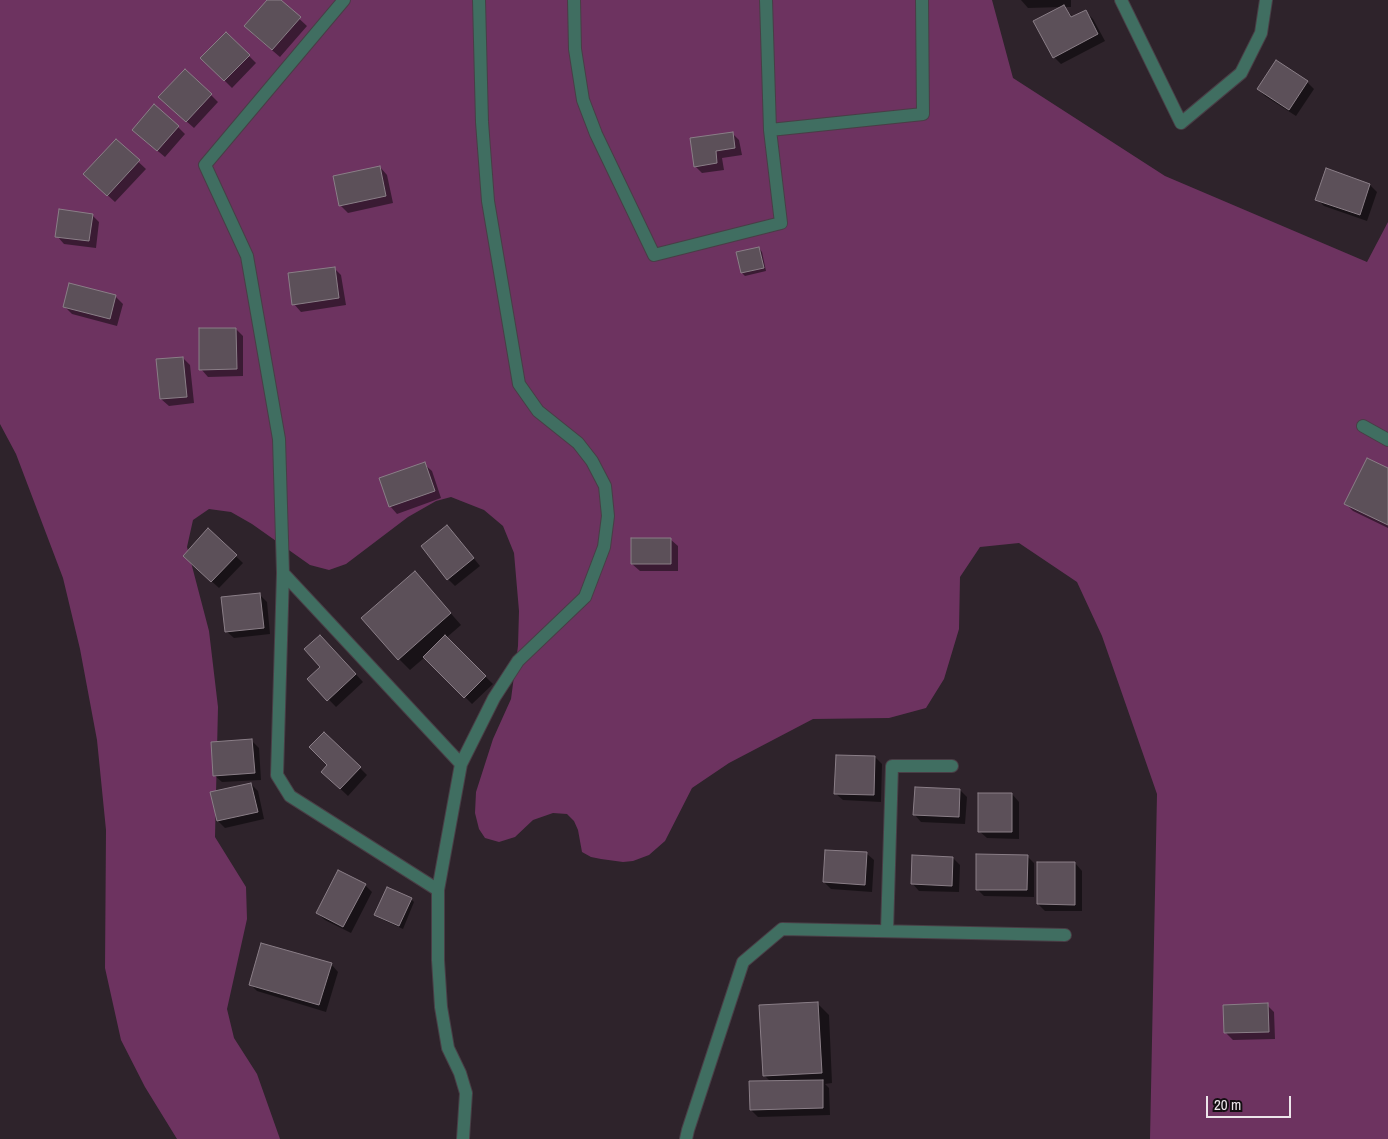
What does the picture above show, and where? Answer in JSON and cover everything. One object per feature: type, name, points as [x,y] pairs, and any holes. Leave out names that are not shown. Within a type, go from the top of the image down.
[{"type":"street","points":[[344,0],[204,165],[248,256],[280,439],[283,574],[277,775],[290,796],[438,890]]},
{"type":"street","points":[[464,1139],[466,1093],[460,1073],[448,1048],[441,1007],[438,960],[438,890],[461,764],[494,698],[518,661],[585,597],[604,547],[608,516],[605,486],[592,460],[578,443],[538,411],[520,384],[488,201],[482,122],[479,0]]},
{"type":"street","points":[[574,0],[575,49],[583,100],[596,134],[654,256],[781,223],[770,130],[766,0]]},
{"type":"street","points":[[770,130],[923,114],[922,0]]},
{"type":"street","points":[[1121,0],[1181,123],[1241,73],[1261,34],[1266,0]]},
{"type":"street","points":[[1363,426],[1388,440]]},
{"type":"street","points":[[283,574],[461,764]]},
{"type":"street","points":[[887,931],[892,766],[952,766]]},
{"type":"street","points":[[686,1139],[743,962],[782,930],[1066,935]]},
{"type":"shaded area","points":[[0,0],[992,0],[1013,78],[1165,176],[1367,262],[1388,222],[1388,1139],[1150,1139],[1157,794],[1102,636],[1077,582],[1019,543],[980,547],[960,577],[959,629],[944,679],[926,708],[889,718],[813,719],[729,763],[692,788],[665,841],[649,855],[633,861],[623,862],[591,857],[582,852],[578,830],[574,821],[567,814],[553,813],[533,820],[515,837],[499,842],[485,838],[479,829],[475,813],[476,792],[493,739],[511,699],[518,646],[519,611],[514,553],[503,526],[484,510],[451,497],[436,501],[408,517],[346,564],[329,570],[310,565],[252,524],[231,512],[209,509],[193,520],[187,547],[209,631],[218,707],[215,837],[246,887],[247,919],[227,1009],[234,1038],[257,1074],[280,1139],[177,1139],[145,1087],[121,1040],[105,968],[106,830],[97,740],[80,649],[63,578],[16,454],[0,424]]},
{"type":"building","points":[[267,0],[281,0],[301,17],[272,50],[244,26]]},
{"type":"building","points":[[1064,5],[1071,17],[1086,10],[1098,34],[1053,58],[1033,21]]},
{"type":"building","points":[[226,32],[250,55],[224,81],[200,58]]},
{"type":"building","points":[[1276,60],[1308,81],[1289,110],[1257,89]]},
{"type":"building","points":[[185,69],[212,94],[186,122],[158,97]]},
{"type":"building","points":[[154,104],[179,126],[157,151],[132,130]]},
{"type":"building","points":[[733,132],[735,148],[716,151],[717,163],[694,167],[690,138]]},
{"type":"building","points":[[116,139],[140,160],[107,196],[83,174]]},
{"type":"building","points":[[380,166],[386,196],[339,206],[333,176]]},
{"type":"building","points":[[1326,168],[1370,184],[1360,215],[1315,200]]},
{"type":"building","points":[[59,209],[93,214],[89,241],[55,237]]},
{"type":"building","points":[[759,247],[764,268],[741,273],[736,252]]},
{"type":"building","points":[[335,267],[339,298],[292,305],[288,273]]},
{"type":"building","points":[[69,283],[116,295],[110,319],[63,307]]},
{"type":"building","points":[[199,328],[236,328],[237,369],[199,370]]},
{"type":"building","points":[[183,357],[187,397],[160,399],[156,359]]},
{"type":"building","points":[[1367,458],[1388,468],[1388,525],[1344,504]]},
{"type":"building","points":[[425,462],[435,491],[389,507],[379,478]]},
{"type":"building","points":[[447,525],[474,558],[447,580],[421,546]]},
{"type":"building","points":[[208,528],[237,555],[211,582],[183,556]]},
{"type":"building","points":[[631,538],[671,538],[671,564],[631,564]]},
{"type":"building","points":[[415,571],[451,613],[398,660],[361,618]]},
{"type":"building","points":[[260,593],[264,628],[225,632],[221,597]]},
{"type":"building","points":[[320,635],[356,674],[327,701],[307,679],[320,667],[304,649]]},
{"type":"building","points":[[445,635],[486,676],[464,698],[423,657]]},
{"type":"building","points":[[324,732],[361,767],[340,789],[321,772],[327,765],[309,747]]},
{"type":"building","points":[[252,739],[255,773],[213,776],[211,742]]},
{"type":"building","points":[[836,755],[875,756],[874,795],[834,794]]},
{"type":"building","points":[[251,783],[258,812],[217,821],[210,792]]},
{"type":"building","points":[[915,787],[960,789],[959,817],[913,815]]},
{"type":"building","points":[[978,793],[1012,793],[1012,832],[978,832]]},
{"type":"building","points":[[825,850],[867,852],[865,885],[823,882]]},
{"type":"building","points":[[976,854],[1028,855],[1027,890],[976,890]]},
{"type":"building","points":[[912,855],[953,857],[952,886],[911,884]]},
{"type":"building","points":[[1037,862],[1075,862],[1075,905],[1037,904]]},
{"type":"building","points":[[338,870],[366,884],[343,927],[316,913]]},
{"type":"building","points":[[387,887],[412,898],[399,926],[374,915]]},
{"type":"building","points":[[261,943],[332,963],[319,1005],[249,985]]},
{"type":"building","points":[[818,1002],[822,1073],[763,1076],[759,1005]]},
{"type":"building","points":[[1268,1003],[1269,1032],[1224,1033],[1223,1005]]},
{"type":"building","points":[[823,1080],[823,1108],[750,1110],[749,1081]]}]
